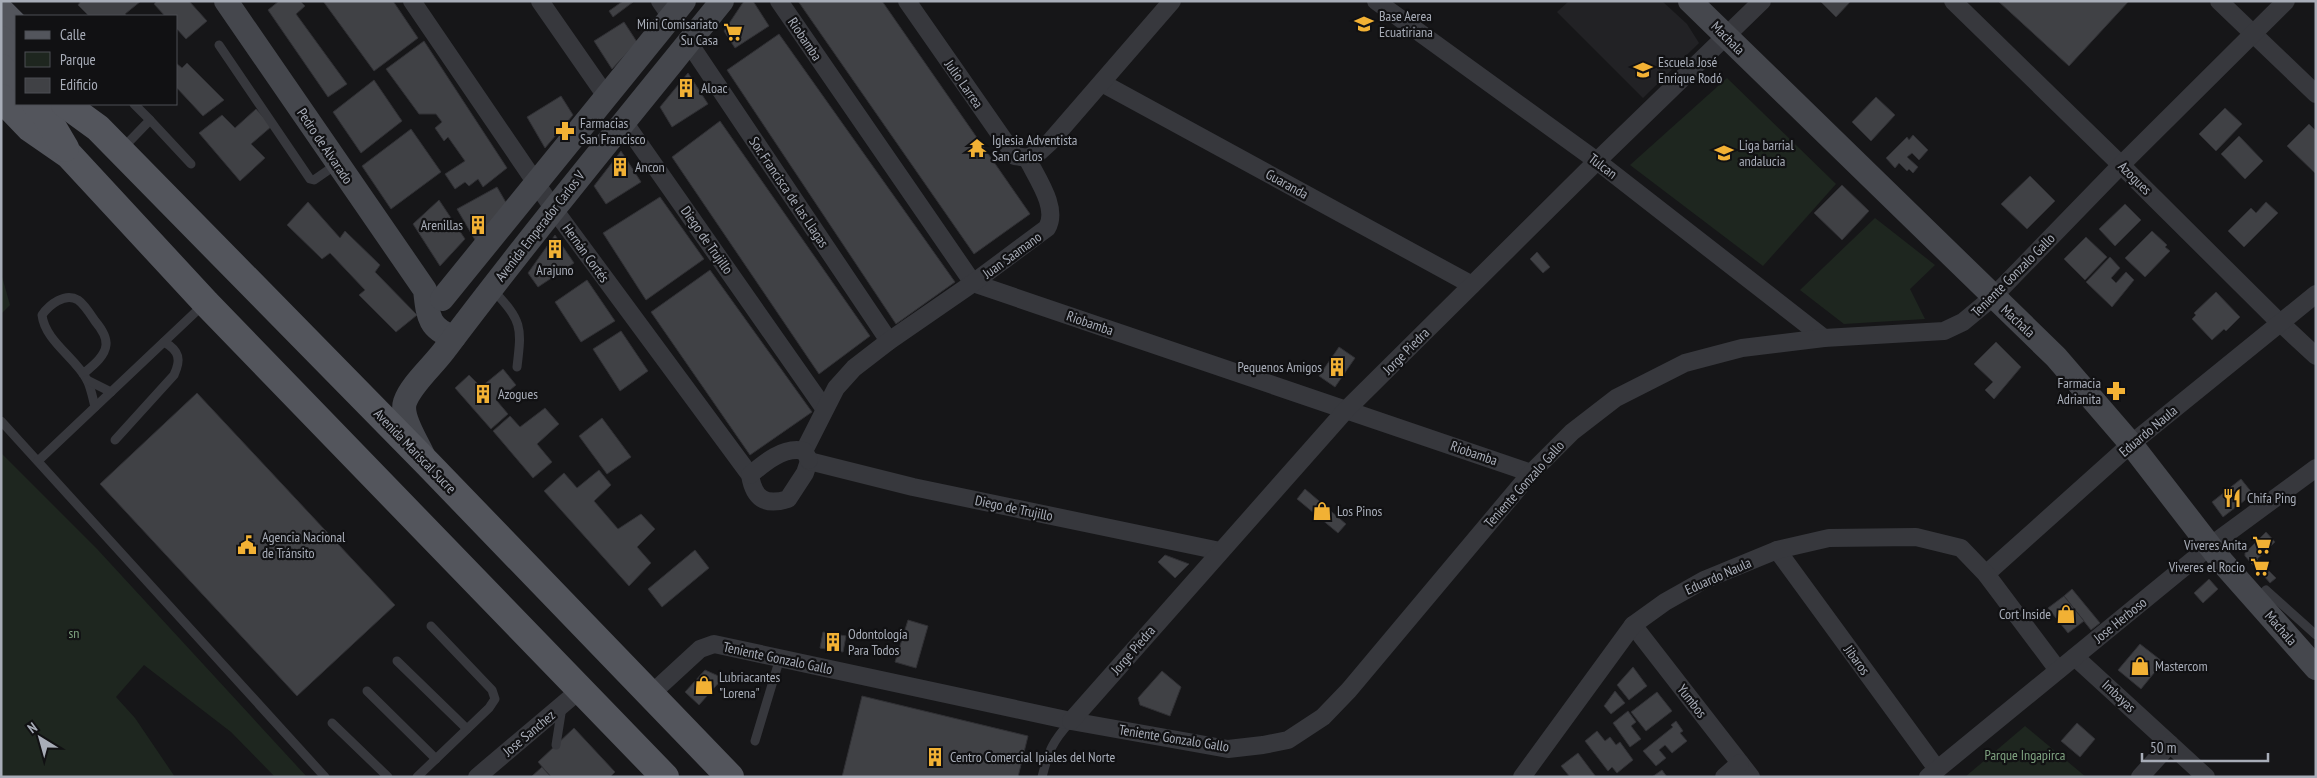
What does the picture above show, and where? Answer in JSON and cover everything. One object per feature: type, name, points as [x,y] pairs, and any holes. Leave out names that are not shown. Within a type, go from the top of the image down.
[{"type":"main road","name":"Pedro de Alvarado","points":[[226,1],[338,164],[433,294],[428,312],[432,324],[441,333],[458,331]]},
{"type":"main road","name":"Avenida Emperador Carlos V","points":[[428,464],[405,415],[404,404],[408,395],[553,208],[722,1]]},
{"type":"main road","name":"Machala","points":[[1690,1],[1992,298],[2056,357],[2131,444],[2210,546],[2316,668]]},
{"type":"main road","points":[[433,294],[536,182],[606,96],[672,7]]},
{"type":"main road","points":[[1,12],[15,26]]},
{"type":"main road","points":[[1,40],[15,55]]},
{"type":"main road","points":[[1,68],[15,83]]},
{"type":"main road","points":[[1,98],[30,128],[69,155]]},
{"type":"main road","points":[[37,105],[45,114],[69,155],[572,697],[665,777]]},
{"type":"main road","name":"Avenida Mariscal Sucre","points":[[65,105],[98,128],[120,150],[428,464],[730,777]]},
{"type":"main road","name":"Avenida Mariscal Sucre","points":[[84,105],[98,128]]},
{"type":"street","name":"Hernán Cortés","points":[[412,1],[553,208],[750,475]]},
{"type":"street","points":[[540,1],[606,96]]},
{"type":"street","name":"Riobamba","points":[[780,1],[972,283],[1531,472]]},
{"type":"street","name":"Julio Larrea","points":[[907,1],[1015,156],[1027,158]]},
{"type":"street","points":[[1027,158],[1038,153],[1050,143],[1172,1]]},
{"type":"street","name":"Tulcan","points":[[1376,1],[1597,161],[1824,338]]},
{"type":"street","name":"Jorge Piedra","points":[[1071,720],[1346,410],[1597,161],[1762,1]]},
{"type":"street","name":"Azogues","points":[[1953,1],[2280,324],[2316,356]]},
{"type":"street","points":[[2219,1],[2252,35],[2316,94]]},
{"type":"street","name":"Teniente Gonzalo Gallo","points":[[650,695],[700,649],[714,644],[1071,720],[1228,749],[1263,746],[1288,740],[1323,717],[1349,690],[1531,472],[1572,432],[1616,398],[1685,363],[1742,348],[1824,338],[1944,331],[1963,322],[1992,298],[2121,165],[2286,1]]},
{"type":"street","name":"Sor. Francisca de las Llagas","points":[[689,43],[889,341]]},
{"type":"street","name":"Guaranda","points":[[1102,83],[1472,285]]},
{"type":"street","name":"Diego de Trujillo","points":[[624,122],[824,408]]},
{"type":"street","name":"Juan Saamano","points":[[806,456],[824,408],[836,388],[854,368],[1043,232],[1050,222],[1051,208],[1027,158]]},
{"type":"street","name":"Eduardo Naula","points":[[1986,574],[2131,444],[2316,294]]},
{"type":"street","points":[[796,449],[806,456],[805,473],[788,500],[775,503],[760,498],[752,488],[750,475],[764,463],[796,449]]},
{"type":"street","name":"Diego de Trujillo","points":[[806,456],[923,489],[1220,551]]},
{"type":"street","name":"Jose Herboso","points":[[1932,773],[2210,546],[2316,468]]},
{"type":"street","name":"Eduardo Naula","points":[[1522,777],[1634,625],[1664,602],[1704,580],[1777,550],[1829,538],[1916,537],[1961,548],[1986,574],[2058,670]]},
{"type":"street","name":"Jibaros","points":[[1777,550],[1932,773]]},
{"type":"street","name":"Yumbos","points":[[1634,625],[1746,770]]},
{"type":"street","name":"Imbayas","points":[[2075,657],[2206,777]]},
{"type":"street","name":"Jose Sanchez","points":[[478,777],[572,697]]},
{"type":"street","points":[[2140,777],[2170,744]]},
{"type":"street","points":[[1724,777],[1746,770]]},
{"type":"lane","points":[[219,45],[310,179],[314,180],[338,164]]},
{"type":"lane","points":[[135,105],[191,164]]},
{"type":"lane","points":[[120,150],[150,120]]},
{"type":"lane","points":[[491,288],[510,309],[521,333],[517,367]]},
{"type":"lane","points":[[85,377],[106,346],[101,328],[77,300],[71,298],[55,302],[42,315],[43,323],[85,377],[95,407]]},
{"type":"lane","points":[[38,461],[206,303]]},
{"type":"lane","points":[[115,440],[174,375],[180,362],[178,353],[164,342]]},
{"type":"lane","points":[[85,377],[111,392]]},
{"type":"lane","points":[[1,421],[325,777]]},
{"type":"lane","points":[[2256,600],[2266,590],[2316,635]]},
{"type":"lane","points":[[417,777],[495,702],[494,694],[431,626]]},
{"type":"lane","points":[[755,740],[780,658]]},
{"type":"lane","points":[[398,661],[467,729]]},
{"type":"lane","points":[[367,691],[436,759]]},
{"type":"lane","points":[[556,746],[572,697]]},
{"type":"lane","points":[[1042,777],[1047,754],[1056,737],[1071,720]]},
{"type":"lane","points":[[332,723],[388,777]]},
{"type":"shaded area","name":"Escuela José Enrique Rodó","points":[[1569,1],[1662,1],[1687,24],[1699,43],[1643,98],[1557,12]]},
{"type":"green space","points":[[1727,78],[1836,184],[1763,266],[1630,165]]},
{"type":"green space","points":[[1875,218],[1935,265],[1910,289],[1925,319],[1844,324],[1800,290]]},
{"type":"green space","points":[[1,273],[10,305],[1,314]]},
{"type":"green space","name":"sn","points":[[1,453],[98,550],[307,777],[275,777],[231,732],[144,665],[116,697],[135,718],[175,777],[1,777]]},
{"type":"green space","name":"Parque Ingapirca","points":[[2025,726],[2086,777],[1965,777]]},
{"type":"building","points":[[81,1],[141,1],[126,15],[88,15],[78,5]]},
{"type":"building","points":[[157,1],[189,1],[207,21],[186,39],[178,30],[178,15],[164,15],[154,4]]},
{"type":"building","points":[[279,1],[300,1],[305,6],[296,14],[347,84],[328,97],[268,10]]},
{"type":"building","points":[[323,1],[393,1],[418,38],[374,71]]},
{"type":"building","points":[[623,1],[633,2],[613,17],[609,11]]},
{"type":"building","points":[[744,1],[753,1],[769,26],[735,48],[724,31]]},
{"type":"building","points":[[798,1],[882,1],[1030,214],[974,254]]},
{"type":"building","points":[[1820,1],[1851,1],[1836,17]]},
{"type":"building","points":[[1998,1],[2129,1],[2069,66]]},
{"type":"building","points":[[624,22],[637,42],[612,69],[594,41]]},
{"type":"building","points":[[779,34],[955,282],[896,324],[727,70]]},
{"type":"building","points":[[424,41],[507,168],[483,187],[478,179],[469,186],[465,182],[455,189],[445,174],[465,161],[448,137],[444,141],[435,128],[442,122],[436,114],[419,114],[386,69]]},
{"type":"building","points":[[187,63],[224,100],[203,116],[178,89],[178,65],[182,68]]},
{"type":"building","name":"Aloac","points":[[688,73],[708,104],[672,127],[660,107]]},
{"type":"building","points":[[374,80],[402,121],[361,153],[333,112]]},
{"type":"building","points":[[561,96],[573,115],[545,148],[527,117]]},
{"type":"building","points":[[1876,97],[1895,115],[1871,141],[1852,122]]},
{"type":"building","points":[[2225,108],[2242,124],[2216,151],[2199,134]]},
{"type":"building","points":[[256,109],[272,126],[251,144],[265,158],[240,181],[199,133],[222,115],[235,128]]},
{"type":"building","points":[[720,121],[870,336],[819,374],[672,157]]},
{"type":"building","points":[[2309,124],[2316,131],[2316,174],[2287,146]]},
{"type":"building","points":[[411,129],[441,172],[391,209],[362,166]]},
{"type":"building","points":[[1913,135],[1928,150],[1919,160],[1912,153],[1907,157],[1918,167],[1913,173],[1909,169],[1907,171],[1899,163],[1895,168],[1886,158],[1907,137],[1909,140]]},
{"type":"building","points":[[2239,136],[2263,161],[2245,179],[2221,154]]},
{"type":"building","name":"Ancon","points":[[621,151],[641,182],[606,204],[594,186]]},
{"type":"building","points":[[2030,176],[2055,201],[2027,229],[2001,204]]},
{"type":"building","points":[[1842,185],[1869,211],[1842,240],[1814,213]]},
{"type":"building","name":"Arenillas","points":[[497,187],[508,206],[475,240],[457,209]]},
{"type":"building","points":[[660,197],[704,259],[646,300],[603,233]]},
{"type":"building","points":[[439,200],[465,239],[440,266],[413,224]]},
{"type":"building","points":[[308,202],[340,238],[345,231],[380,265],[375,272],[417,315],[396,332],[359,295],[365,290],[330,253],[322,259],[287,225]]},
{"type":"building","points":[[2266,202],[2278,213],[2244,247],[2228,231],[2251,208],[2256,213]]},
{"type":"building","points":[[2125,204],[2141,220],[2115,246],[2099,229]]},
{"type":"building","points":[[2152,231],[2167,245],[2165,247],[2170,251],[2145,277],[2125,258]]},
{"type":"building","name":"Arajuno","points":[[555,235],[574,263],[538,287],[528,273]]},
{"type":"building","points":[[2086,237],[2107,257],[2085,280],[2064,259]]},
{"type":"building","points":[[1537,252],[1550,267],[1543,273],[1530,259]]},
{"type":"building","points":[[2110,257],[2120,268],[2111,278],[2116,283],[2126,272],[2134,280],[2112,307],[2086,282]]},
{"type":"building","points":[[710,270],[812,412],[750,455],[651,312]]},
{"type":"building","points":[[587,280],[615,321],[581,342],[555,302]]},
{"type":"building","points":[[2216,292],[2240,317],[2226,331],[2224,329],[2212,340],[2192,319],[2196,315],[2194,313]]},
{"type":"building","points":[[621,331],[648,371],[620,391],[593,349]]},
{"type":"building","points":[[1996,342],[2021,367],[1994,399],[1985,390],[1993,382],[1974,364]]},
{"type":"building","name":"Pequenos Amigos","points":[[1339,347],[1355,358],[1335,387],[1319,376]]},
{"type":"building","name":"Azogues","points":[[503,369],[516,385],[497,401],[508,414],[491,429],[455,388],[469,375],[481,387]]},
{"type":"building","name":"Agencia Nacional de Tránsito","points":[[197,393],[395,605],[297,696],[100,484]]},
{"type":"building","points":[[545,408],[559,424],[537,444],[552,462],[533,478],[493,431],[510,416],[520,427]]},
{"type":"building","points":[[602,418],[631,457],[607,474],[579,436]]},
{"type":"building","points":[[599,470],[611,485],[594,501],[618,529],[641,514],[655,529],[637,547],[651,563],[629,586],[544,491],[564,473],[577,488]]},
{"type":"building","name":"Chifa Ping","points":[[2241,479],[2253,494],[2223,517],[2212,502]]},
{"type":"building","name":"Los Pinos","points":[[1305,489],[1346,524],[1338,533],[1297,499]]},
{"type":"building","name":"Viveres Anita","points":[[2266,532],[2275,542],[2252,564],[2245,556],[2245,553]]},
{"type":"building","points":[[695,550],[709,568],[662,607],[648,589]]},
{"type":"building","points":[[1165,555],[1189,564],[1175,578],[1158,562]]},
{"type":"building","name":"Viveres el Rocio","points":[[2257,559],[2269,571],[2264,576],[2252,564]]},
{"type":"building","points":[[2269,571],[2276,578],[2270,583],[2264,576]]},
{"type":"building","points":[[2209,579],[2218,589],[2203,603],[2194,593]]},
{"type":"building","points":[[2072,589],[2100,623],[2091,630],[2064,596]]},
{"type":"building","name":"Cort Inside","points":[[2064,596],[2084,621],[2068,633],[2048,608]]},
{"type":"building","points":[[908,620],[928,626],[916,668],[895,662]]},
{"type":"building","name":"Odontología Para Todos","points":[[823,632],[846,636],[843,652],[820,648]]},
{"type":"building","name":"Mastercom","points":[[2140,644],[2163,662],[2141,689],[2118,670]]},
{"type":"building","points":[[1633,667],[1647,686],[1629,700],[1617,685]]},
{"type":"building","name":"Lubriacantes \"Lorena\"","points":[[705,670],[723,678],[699,705],[685,692]]},
{"type":"building","points":[[1162,671],[1181,687],[1170,716],[1140,705],[1138,698]]},
{"type":"building","points":[[1615,691],[1625,703],[1611,714],[1604,706]]},
{"type":"building","points":[[1657,692],[1672,711],[1646,731],[1631,712]]},
{"type":"building","name":"Centro Comercial Ipiales del Norte","points":[[862,696],[1028,736],[1018,777],[842,777]]},
{"type":"building","points":[[1628,711],[1636,722],[1631,726],[1641,739],[1630,747],[1613,723]]},
{"type":"building","points":[[1676,721],[1683,731],[1680,733],[1687,741],[1672,753],[1665,745],[1659,750],[1666,758],[1656,766],[1643,751],[1673,727],[1671,725]]},
{"type":"building","points":[[2077,723],[2095,739],[2080,757],[2061,741]]},
{"type":"building","points":[[574,728],[615,772],[610,777],[551,777],[538,762]]},
{"type":"building","points":[[1597,731],[1605,741],[1610,737],[1616,745],[1620,742],[1633,760],[1617,773],[1612,767],[1608,771],[1585,741]]},
{"type":"building","points":[[1578,753],[1596,777],[1570,777],[1561,766]]},
{"type":"building","points":[[542,767],[551,777],[531,777]]},
{"type":"building","points":[[1662,770],[1667,777],[1652,777]]},
{"type":"place","name":"Base Aerea Ecuatiriana","points":[[1364,24]]},
{"type":"place","name":"Mini Comisariato Su Casa","points":[[733,32]]},
{"type":"place","name":"Escuela José Enrique Rodó","points":[[1643,70]]},
{"type":"place","name":"Aloac","points":[[686,88]]},
{"type":"place","name":"Farmacias San Francisco","points":[[565,131]]},
{"type":"place","name":"Iglesia Adventista San Carlos","points":[[977,148]]},
{"type":"place","name":"Liga barrial andalucia","points":[[1724,153]]},
{"type":"place","name":"Ancon","points":[[620,167]]},
{"type":"place","name":"Arenillas","points":[[478,225]]},
{"type":"place","name":"Arajuno","points":[[555,249]]},
{"type":"place","name":"Pequenos Amigos","points":[[1337,367]]},
{"type":"place","name":"Farmacia Adrianita","points":[[2116,391]]},
{"type":"place","name":"Azogues","points":[[483,394]]},
{"type":"place","name":"Chifa Ping","points":[[2232,498]]},
{"type":"place","name":"Los Pinos","points":[[1322,511]]},
{"type":"place","name":"Agencia Nacional de Tránsito","points":[[247,545]]},
{"type":"place","name":"Viveres Anita","points":[[2262,545]]},
{"type":"place","name":"Viveres el Rocio","points":[[2260,567]]},
{"type":"place","name":"Cort Inside","points":[[2066,614]]},
{"type":"place","name":"Odontología Para Todos","points":[[833,642]]},
{"type":"place","name":"Mastercom","points":[[2140,666]]},
{"type":"place","name":"Lubriacantes \"Lorena\"","points":[[704,685]]},
{"type":"place","name":"Centro Comercial Ipiales del Norte","points":[[935,757]]}]
